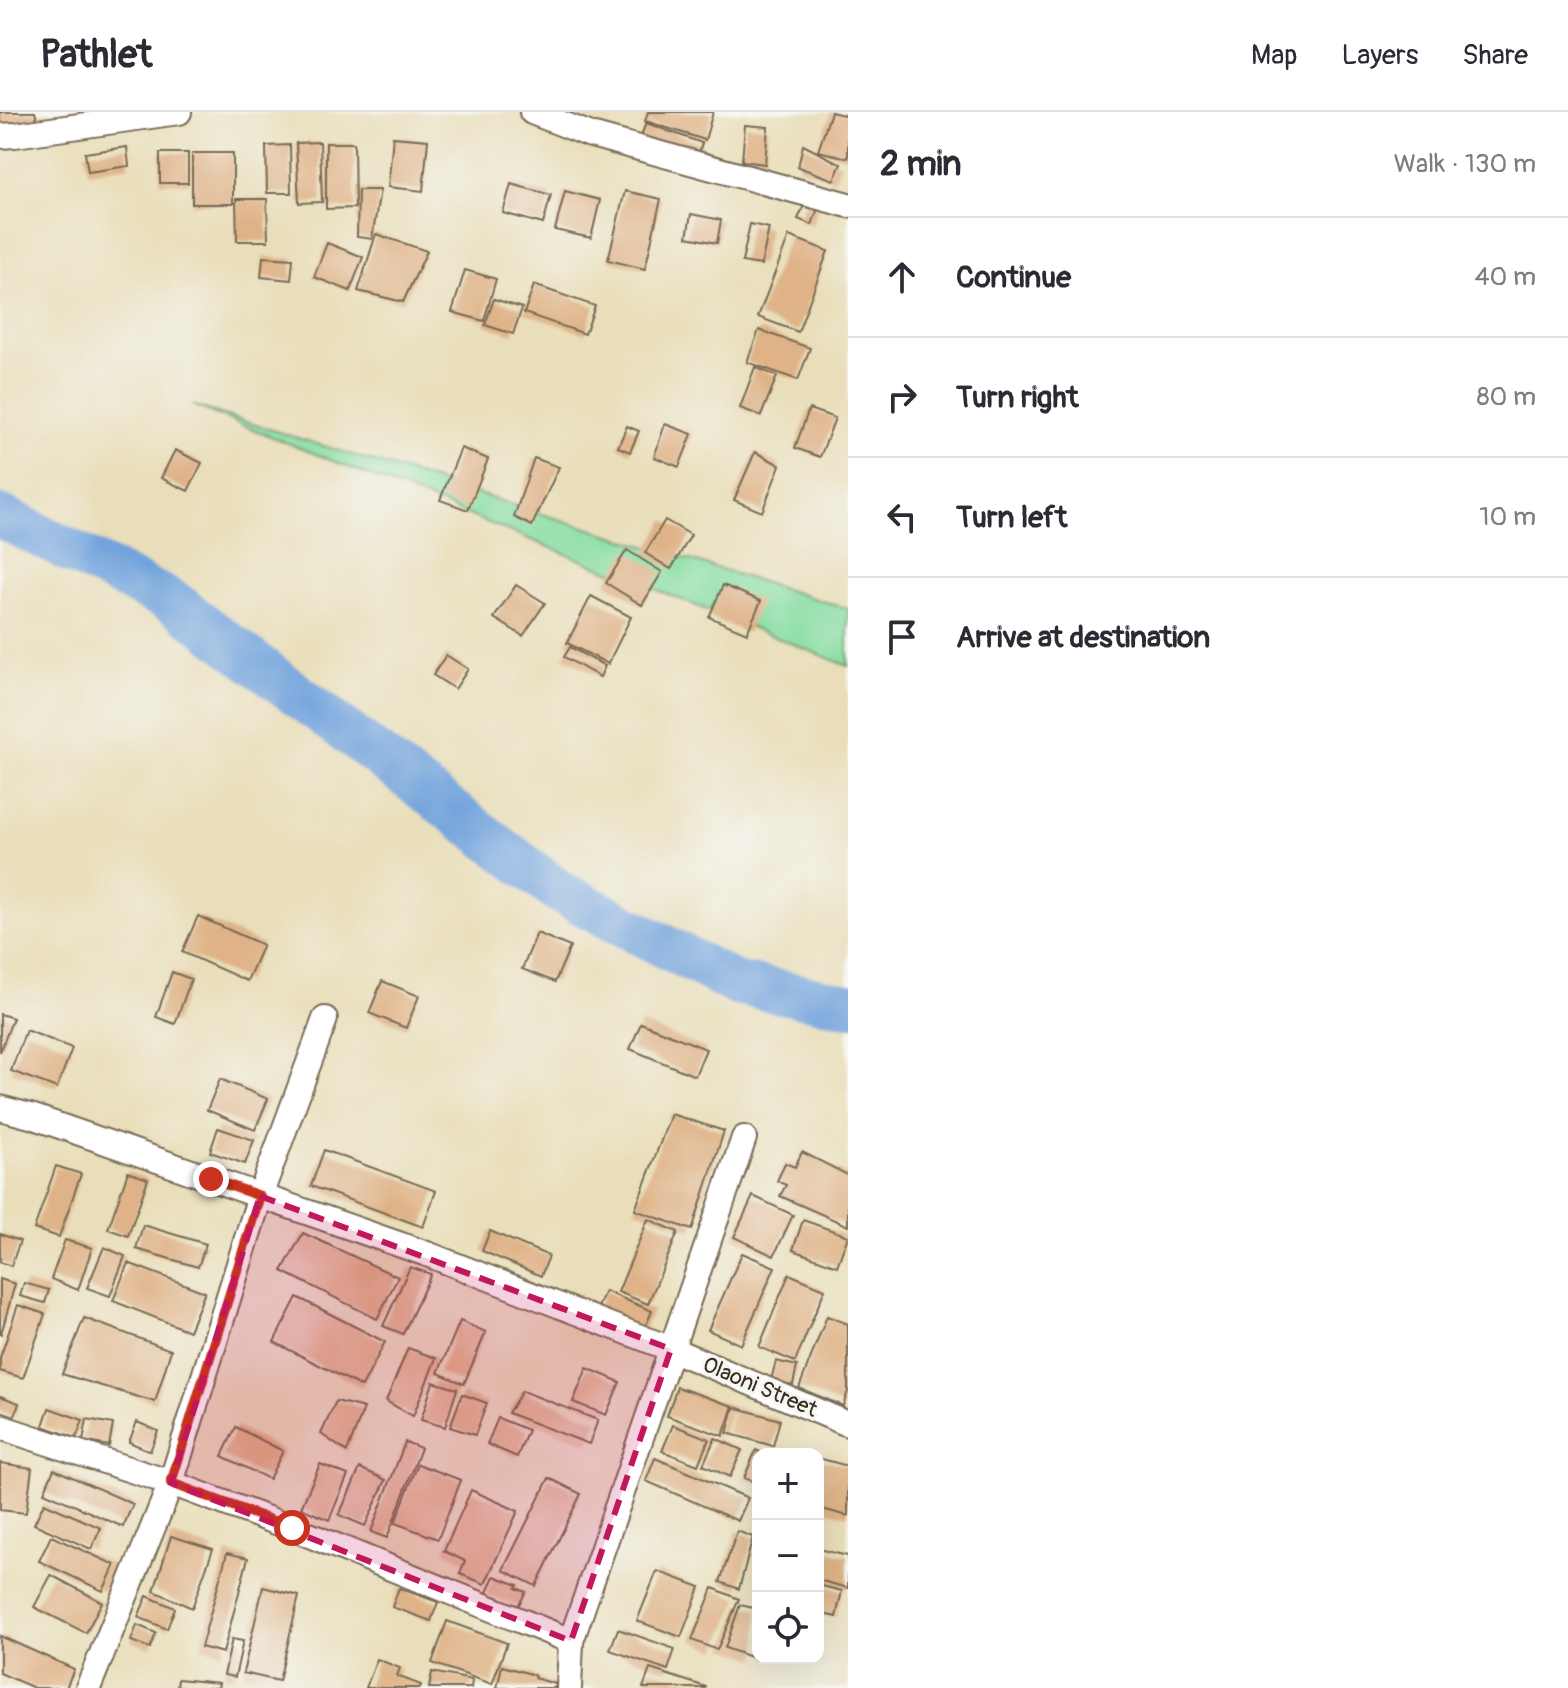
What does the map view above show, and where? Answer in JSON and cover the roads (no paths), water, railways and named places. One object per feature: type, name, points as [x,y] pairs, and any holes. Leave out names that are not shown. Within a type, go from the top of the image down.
[{"type":"street","points":[[0,136],[179,112]]},
{"type":"street","points":[[532,112],[594,123],[848,205]]},
{"type":"street","points":[[88,1688],[171,1483],[260,1196],[325,1019]]},
{"type":"street","name":"Olaoni Street","points":[[0,1108],[34,1117],[427,1254],[671,1349],[848,1424]]},
{"type":"street","points":[[569,1688],[571,1641],[744,1138]]},
{"type":"street","points":[[0,1427],[171,1483],[292,1528],[571,1641]]},
{"type":"waterway","points":[[0,516],[175,603],[560,892],[735,983],[848,1005]]}]
